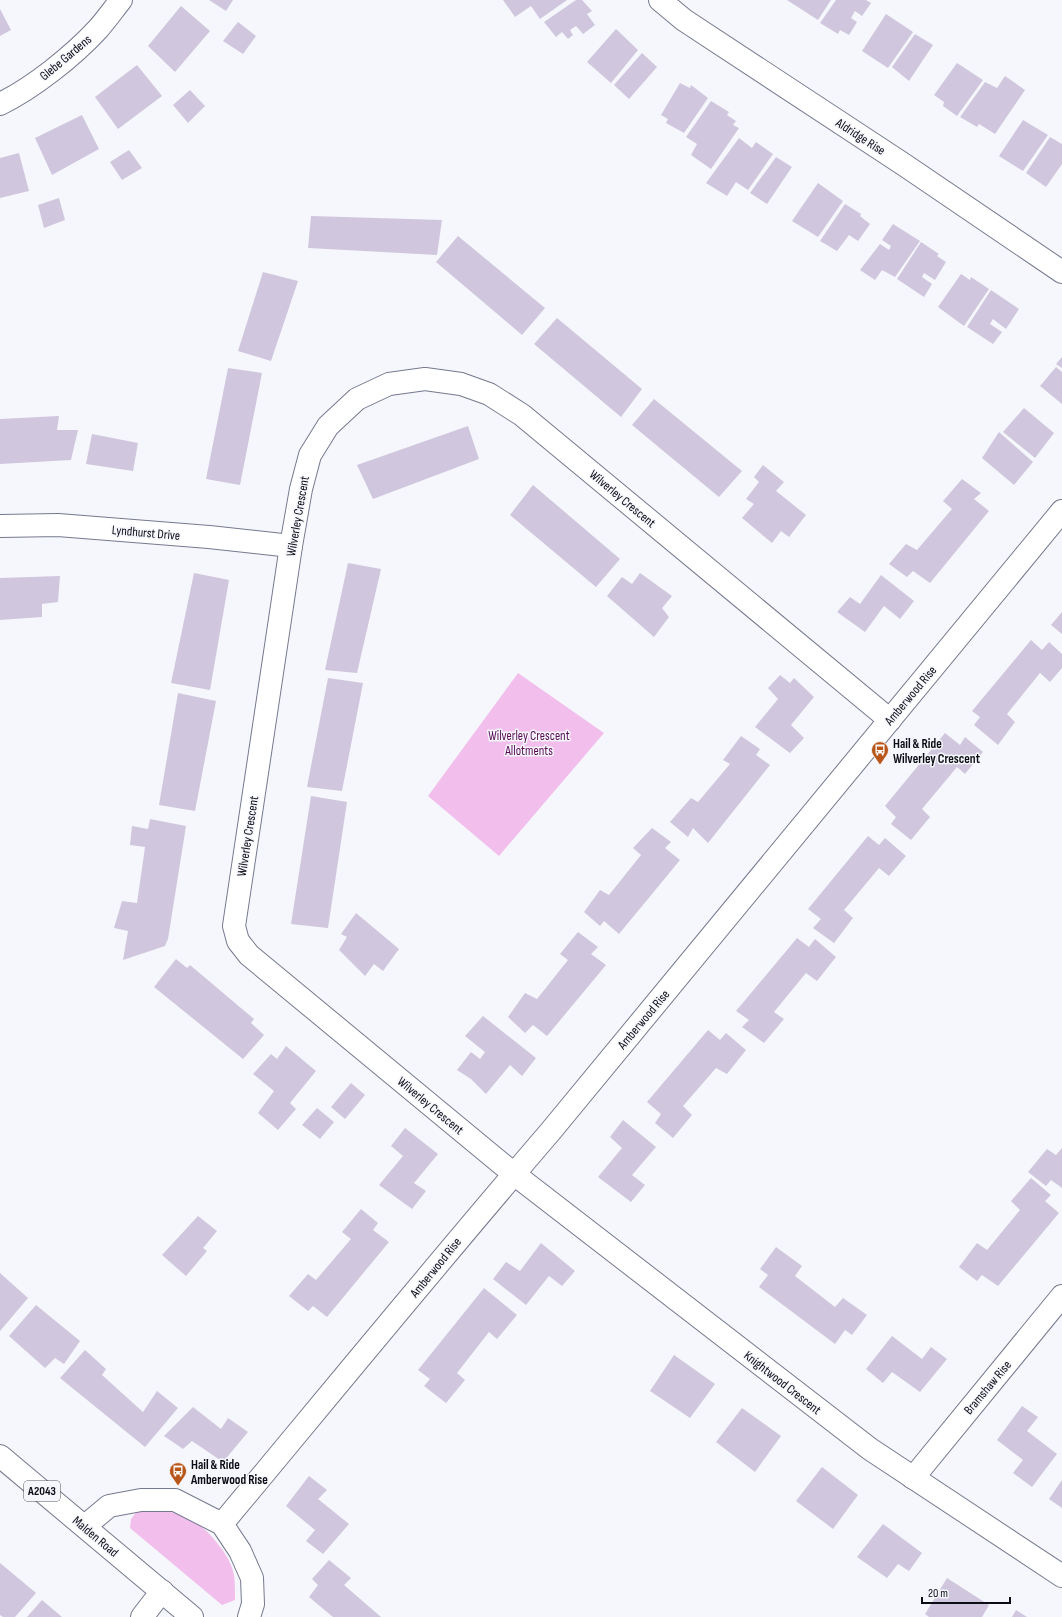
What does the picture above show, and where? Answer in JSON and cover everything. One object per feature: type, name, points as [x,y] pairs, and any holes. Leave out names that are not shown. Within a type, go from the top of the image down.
[{"type":"street","name":"Glebe Gardens","points":[[0,104],[12,98],[72,54],[98,29],[121,0]]},
{"type":"street","name":"Aldridge Rise","points":[[660,0],[684,20],[903,164],[1062,272]]},
{"type":"street","name":"Wilverley Crescent","points":[[514,1174],[255,960],[238,941],[234,926],[291,546],[301,489],[310,455],[328,426],[357,399],[389,384],[425,379],[461,384],[489,394],[522,414],[890,720]]},
{"type":"street","name":"Amberwood Rise","points":[[222,1524],[550,1132],[1062,511]]},
{"type":"street","name":"Lyndhurst Drive","points":[[0,526],[58,525],[210,537],[291,546]]},
{"type":"street","name":"Knightwood Crescent","points":[[514,1174],[870,1449],[1062,1576]]},
{"type":"street","name":"Bramshaw Rise","points":[[913,1478],[1062,1296]]},
{"type":"street","name":"Malden Road","points":[[0,1456],[192,1617]]},
{"type":"street","points":[[85,1526],[109,1506],[141,1500],[175,1500],[222,1524],[240,1551],[252,1578],[253,1604],[249,1617]]},
{"type":"street","points":[[142,1617],[162,1591]]},
{"type":"green space","name":"Wilverley Crescent Allotments","points":[[518,673],[604,733],[499,856],[428,796]]},
{"type":"green space","points":[[158,1508],[194,1521],[214,1539],[225,1554],[232,1568],[234,1575],[235,1600],[222,1605],[130,1528],[131,1519],[138,1510]]},
{"type":"building","points":[[209,0],[233,0],[226,11]]},
{"type":"building","points":[[503,0],[567,0],[540,19],[531,6],[515,17]]},
{"type":"building","points":[[576,0],[582,0],[592,11],[587,14],[595,25],[583,34],[576,26],[570,30],[573,35],[568,39],[562,32],[556,37],[544,22]]},
{"type":"building","points":[[787,0],[831,0],[818,20]]},
{"type":"building","points":[[836,0],[866,0],[871,3],[862,16],[855,11],[851,18],[857,22],[849,35],[840,30],[838,34],[820,23]]},
{"type":"building","points":[[181,6],[210,31],[175,72],[148,46]]},
{"type":"building","points":[[0,9],[11,30],[0,36]]},
{"type":"building","points":[[886,14],[913,32],[888,68],[862,51]]},
{"type":"building","points":[[238,22],[256,36],[243,54],[223,41]]},
{"type":"building","points":[[616,29],[638,50],[611,83],[587,62]]},
{"type":"building","points":[[915,34],[933,45],[909,81],[892,67]]},
{"type":"building","points":[[642,53],[657,67],[629,99],[614,85]]},
{"type":"building","points":[[957,63],[983,80],[957,116],[943,106],[944,102],[934,95]]},
{"type":"building","points":[[137,65],[162,96],[118,129],[95,97]]},
{"type":"building","points":[[1005,76],[1025,90],[995,134],[979,124],[977,127],[960,117],[985,82],[997,88]]},
{"type":"building","points":[[680,83],[690,88],[691,85],[708,98],[684,133],[666,123],[668,119],[661,115]]},
{"type":"building","points":[[190,90],[205,106],[188,123],[173,105]]},
{"type":"building","points":[[711,101],[729,112],[727,115],[736,121],[733,125],[739,128],[711,169],[691,155],[697,144],[686,137]]},
{"type":"building","points":[[82,115],[99,149],[52,175],[35,138]]},
{"type":"building","points":[[1023,120],[1048,135],[1023,171],[999,156]]},
{"type":"building","points":[[1050,137],[1062,144],[1062,164],[1046,187],[1026,173]]},
{"type":"building","points":[[739,138],[752,148],[756,142],[773,154],[748,190],[736,182],[727,196],[706,183]]},
{"type":"building","points":[[129,150],[142,168],[122,180],[110,162]]},
{"type":"building","points":[[19,153],[29,191],[0,198],[0,158]]},
{"type":"building","points":[[776,157],[792,167],[767,204],[750,193]]},
{"type":"building","points":[[818,183],[843,201],[818,237],[792,221]]},
{"type":"building","points":[[59,198],[65,220],[44,228],[38,205]]},
{"type":"building","points":[[845,204],[861,214],[860,216],[870,224],[858,241],[849,235],[837,251],[820,241]]},
{"type":"building","points":[[311,216],[442,220],[437,255],[308,248]]},
{"type":"building","points":[[893,224],[920,241],[895,277],[882,270],[875,280],[860,270],[880,244],[889,250],[891,246],[882,240]]},
{"type":"building","points":[[458,236],[545,308],[522,335],[436,262]]},
{"type":"building","points":[[921,242],[939,254],[937,256],[946,262],[935,280],[924,273],[922,277],[932,284],[924,297],[897,279]]},
{"type":"building","points":[[263,272],[298,281],[271,361],[238,351]]},
{"type":"building","points":[[961,274],[970,280],[971,277],[989,289],[964,326],[938,307]]},
{"type":"building","points":[[991,290],[1019,309],[1006,329],[993,319],[990,324],[1002,332],[993,344],[967,327]]},
{"type":"building","points":[[557,318],[642,389],[621,417],[534,344]]},
{"type":"building","points":[[1062,357],[1062,368],[1056,364]]},
{"type":"building","points":[[1056,367],[1062,372],[1062,404],[1040,386]]},
{"type":"building","points":[[228,368],[262,373],[240,485],[206,479]]},
{"type":"building","points":[[654,399],[742,471],[719,497],[632,425]]},
{"type":"building","points":[[1024,408],[1054,433],[1035,458],[1003,432]]},
{"type":"building","points":[[59,416],[57,430],[78,430],[71,460],[0,464],[0,419]]},
{"type":"building","points":[[468,426],[479,459],[373,499],[357,465]]},
{"type":"building","points":[[999,432],[1033,462],[1014,485],[982,458]]},
{"type":"building","points":[[92,434],[138,443],[133,471],[86,464]]},
{"type":"building","points":[[763,465],[784,482],[776,491],[806,515],[789,537],[781,531],[772,543],[742,518],[754,504],[746,499],[759,482],[754,477]]},
{"type":"building","points":[[962,479],[981,493],[974,499],[989,511],[930,583],[913,571],[907,577],[889,564],[906,544],[917,550],[952,509],[943,501]]},
{"type":"building","points":[[533,485],[620,559],[596,587],[510,515]]},
{"type":"building","points":[[348,563],[381,569],[357,673],[325,670]]},
{"type":"building","points":[[194,573],[229,580],[210,690],[171,683]]},
{"type":"building","points":[[640,573],[672,596],[662,608],[669,617],[654,637],[607,596],[622,577],[632,584]]},
{"type":"building","points":[[881,575],[914,601],[900,619],[884,606],[865,632],[837,612],[850,597],[860,604]]},
{"type":"building","points":[[60,576],[58,602],[42,604],[42,617],[0,620],[0,578]]},
{"type":"building","points":[[1062,612],[1062,634],[1051,625]]},
{"type":"building","points":[[1031,640],[1042,650],[1049,642],[1062,654],[1062,668],[1050,682],[1040,673],[1007,714],[1015,722],[998,745],[974,725],[980,717],[972,711]]},
{"type":"building","points":[[780,675],[790,683],[794,678],[814,697],[791,725],[804,738],[790,753],[755,727],[778,699],[768,688]]},
{"type":"building","points":[[328,678],[363,683],[342,791],[307,787]]},
{"type":"building","points":[[178,693],[216,701],[195,811],[159,805]]},
{"type":"building","points":[[945,733],[960,745],[965,737],[983,752],[965,774],[957,767],[922,809],[930,817],[911,840],[891,824],[896,817],[885,806]]},
{"type":"building","points":[[741,736],[760,749],[756,755],[770,765],[708,843],[693,828],[688,837],[670,822],[691,798],[698,802],[730,764],[723,760]]},
{"type":"building","points":[[311,796],[347,802],[328,928],[291,924]]},
{"type":"building","points":[[150,819],[186,826],[168,939],[165,946],[123,960],[128,931],[114,928],[122,901],[137,903],[145,847],[130,845],[132,826],[148,829]]},
{"type":"building","points":[[652,828],[671,842],[665,848],[680,860],[619,934],[604,921],[600,926],[584,912],[600,890],[609,895],[641,855],[633,848]]},
{"type":"building","points":[[868,836],[879,845],[885,838],[906,856],[889,876],[879,868],[844,910],[853,918],[834,943],[813,928],[821,919],[808,909]]},
{"type":"building","points":[[356,913],[399,949],[383,971],[374,964],[365,976],[339,950],[347,937],[341,934]]},
{"type":"building","points":[[578,932],[598,947],[591,954],[606,965],[547,1036],[533,1025],[525,1033],[508,1017],[525,993],[537,999],[568,960],[560,954]]},
{"type":"building","points":[[797,938],[809,947],[815,939],[836,957],[817,981],[806,973],[774,1012],[784,1019],[764,1043],[742,1027],[749,1020],[736,1011]]},
{"type":"building","points":[[176,959],[187,968],[190,965],[254,1019],[251,1023],[264,1035],[243,1059],[154,987]]},
{"type":"building","points":[[483,1016],[536,1058],[522,1076],[510,1065],[486,1094],[471,1079],[457,1070],[471,1052],[480,1059],[485,1052],[465,1036]]},
{"type":"building","points":[[708,1030],[720,1040],[726,1033],[746,1050],[727,1074],[716,1068],[683,1106],[692,1115],[673,1138],[655,1123],[661,1114],[647,1102]]},
{"type":"building","points":[[286,1046],[316,1071],[290,1103],[296,1109],[278,1130],[258,1113],[274,1091],[253,1074],[271,1054],[277,1059]]},
{"type":"building","points":[[351,1083],[365,1095],[345,1119],[331,1107]]},
{"type":"building","points":[[317,1108],[334,1122],[320,1139],[302,1125]]},
{"type":"building","points":[[623,1120],[656,1147],[632,1175],[645,1185],[631,1202],[598,1177],[622,1148],[610,1137]]},
{"type":"building","points":[[405,1128],[438,1154],[414,1183],[426,1191],[412,1209],[379,1185],[403,1156],[391,1146]]},
{"type":"building","points":[[1062,1148],[1062,1188],[1051,1180],[1046,1186],[1028,1172],[1047,1149],[1056,1155]]},
{"type":"building","points":[[1031,1178],[1051,1195],[1045,1201],[1059,1213],[998,1286],[982,1275],[977,1281],[959,1267],[977,1243],[987,1250],[1020,1210],[1011,1201]]},
{"type":"building","points":[[361,1209],[378,1223],[373,1230],[389,1242],[327,1317],[313,1306],[308,1311],[289,1296],[308,1274],[316,1280],[351,1239],[342,1232]]},
{"type":"building","points":[[198,1216],[217,1231],[203,1248],[207,1251],[186,1276],[162,1255]]},
{"type":"building","points":[[541,1243],[575,1271],[562,1286],[549,1276],[526,1305],[493,1279],[506,1262],[520,1271]]},
{"type":"building","points":[[776,1247],[802,1266],[795,1276],[835,1307],[843,1298],[867,1315],[852,1335],[845,1330],[835,1344],[759,1287],[768,1275],[760,1269]]},
{"type":"building","points":[[0,1273],[28,1298],[0,1331]]},
{"type":"building","points":[[484,1288],[517,1315],[497,1339],[489,1332],[457,1373],[465,1380],[446,1403],[424,1386],[430,1379],[418,1370]]},
{"type":"building","points":[[36,1305],[80,1341],[64,1364],[55,1358],[45,1368],[9,1336]]},
{"type":"building","points":[[892,1336],[922,1359],[931,1347],[947,1359],[920,1392],[892,1372],[883,1383],[866,1369]]},
{"type":"building","points":[[85,1350],[106,1369],[102,1375],[143,1412],[157,1391],[178,1408],[145,1447],[60,1378]]},
{"type":"building","points":[[674,1355],[715,1384],[690,1418],[650,1391]]},
{"type":"building","points":[[1022,1406],[1038,1417],[1027,1431],[1057,1454],[1032,1487],[1013,1473],[1023,1460],[997,1440]]},
{"type":"building","points":[[193,1407],[221,1429],[228,1418],[248,1432],[223,1462],[192,1441],[183,1449],[164,1436]]},
{"type":"building","points":[[742,1408],[781,1436],[755,1472],[716,1442]]},
{"type":"building","points":[[822,1467],[858,1495],[833,1529],[796,1501]]},
{"type":"building","points":[[309,1476],[327,1490],[318,1499],[349,1524],[323,1554],[306,1541],[315,1530],[286,1506]]},
{"type":"building","points":[[1062,1480],[1062,1508],[1049,1499]]},
{"type":"building","points":[[883,1524],[922,1553],[909,1571],[898,1564],[887,1578],[857,1557]]},
{"type":"building","points":[[329,1560],[351,1578],[344,1585],[381,1617],[333,1617],[309,1597],[318,1585],[312,1579]]},
{"type":"building","points":[[0,1563],[36,1593],[15,1617],[3,1617],[0,1615]]},
{"type":"building","points":[[947,1578],[989,1605],[982,1617],[929,1617],[925,1614]]},
{"type":"building","points":[[42,1600],[62,1617],[27,1617]]},
{"type":"building","points":[[1016,1610],[1027,1617],[1012,1617]]},
{"type":"place","name":"Hail & Ride Wilverley Crescent","points":[[880,765]]},
{"type":"place","name":"Hail & Ride Amberwood Rise","points":[[178,1486]]}]
